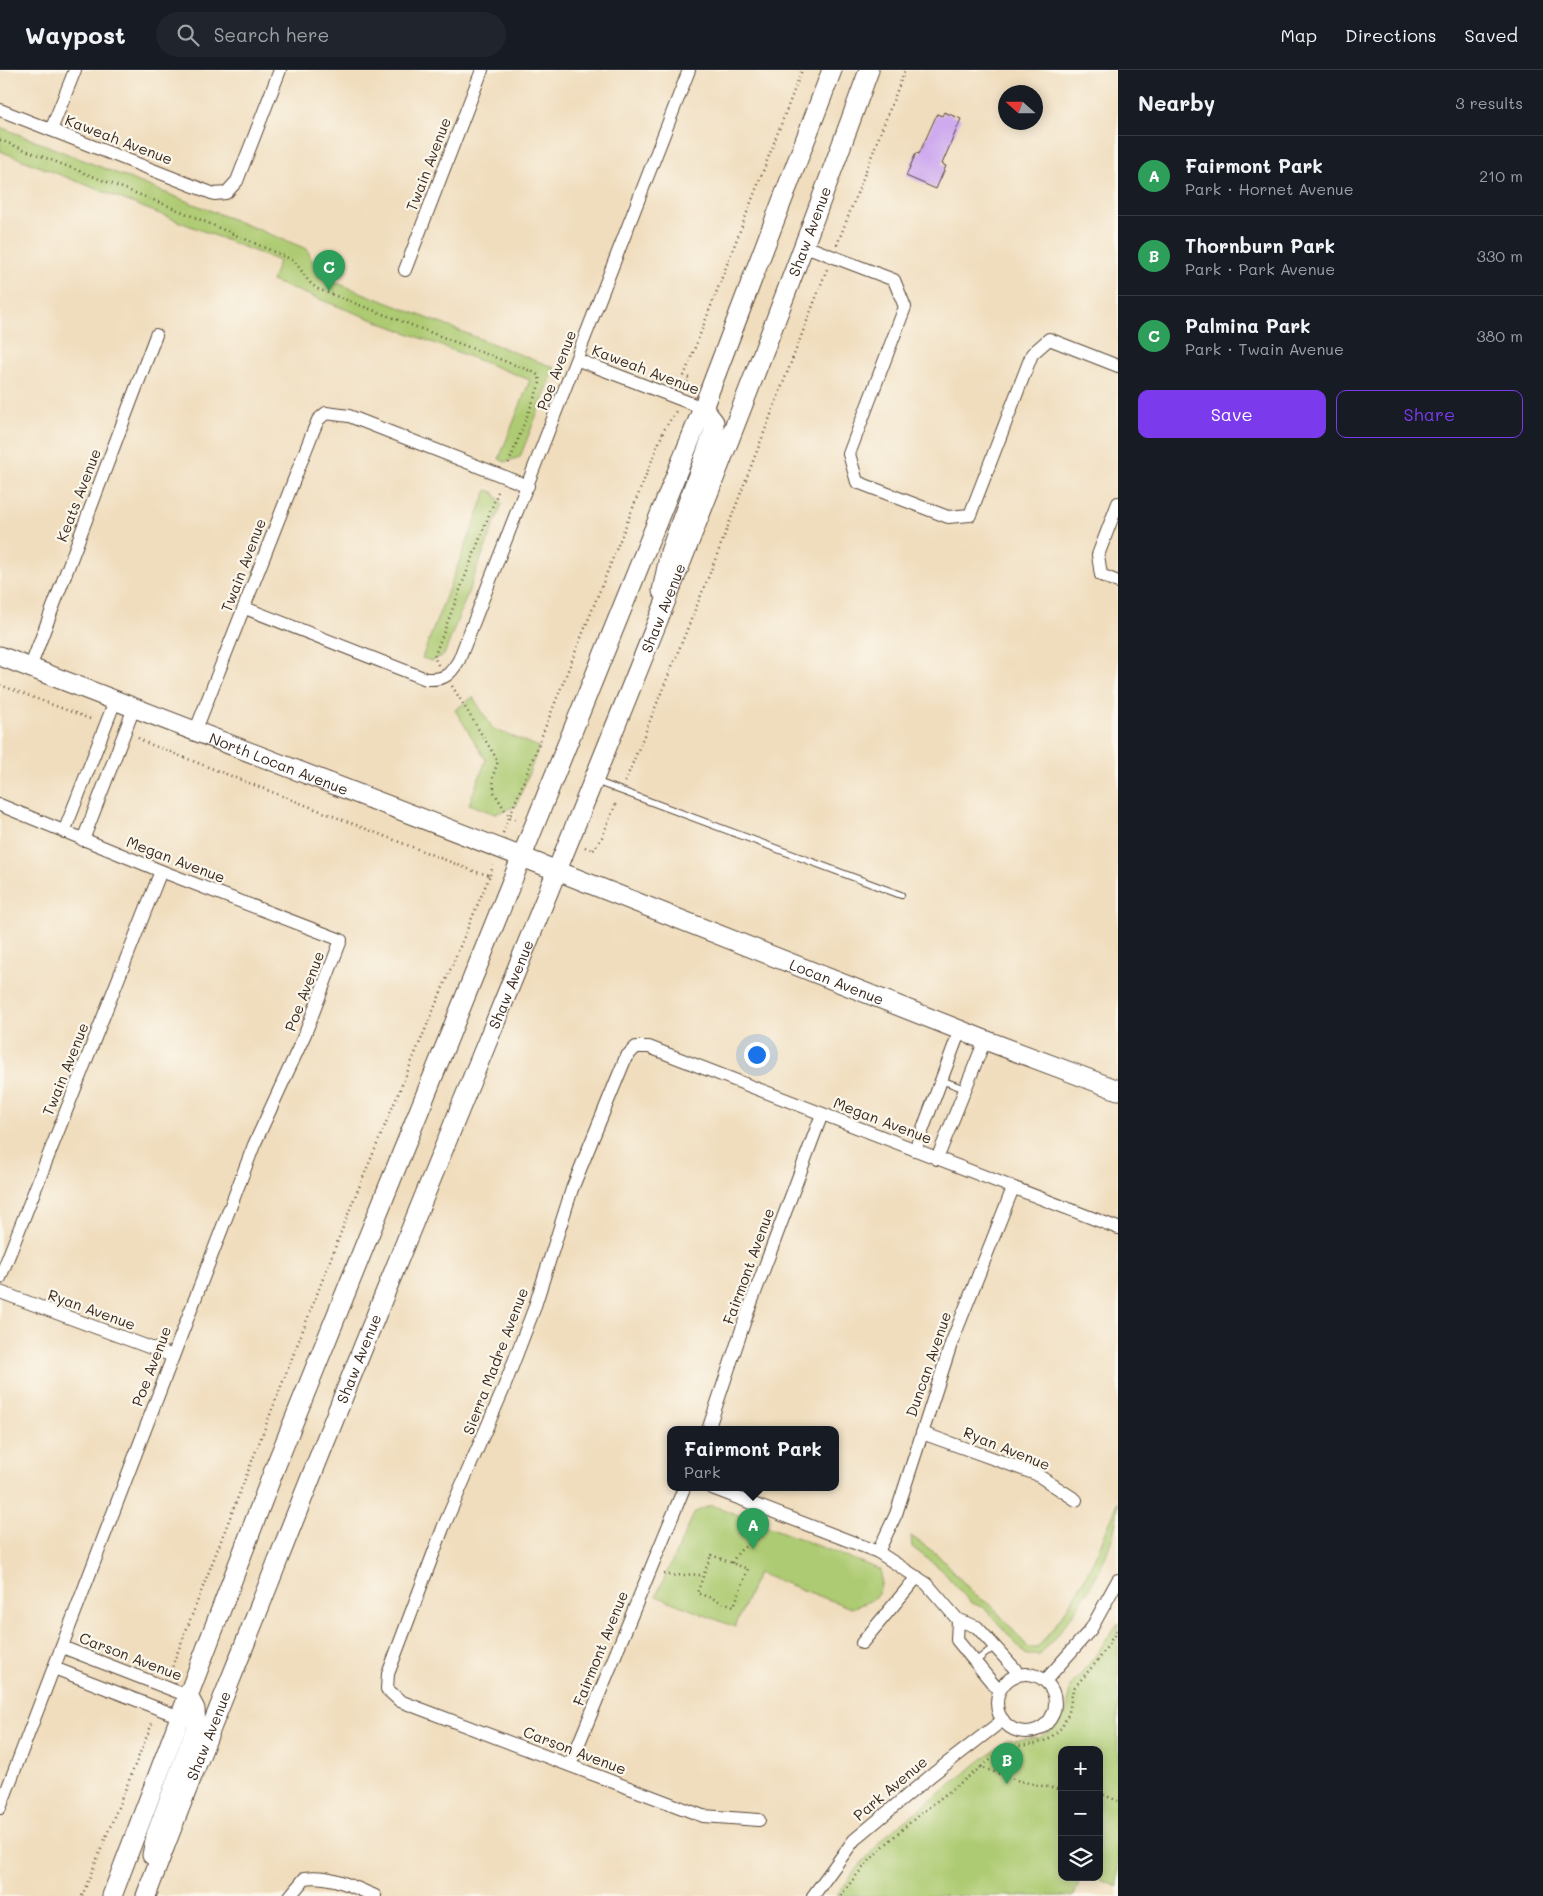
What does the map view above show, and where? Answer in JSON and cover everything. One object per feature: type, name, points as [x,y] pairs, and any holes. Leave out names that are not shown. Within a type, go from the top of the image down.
[{"type":"main road","points":[[112,1896],[276,1464],[704,408],[832,70]]},
{"type":"main road","name":"Shaw Avenue","points":[[148,1892],[376,1313],[659,620],[805,246],[869,70]]},
{"type":"main road","points":[[659,620],[664,576],[670,552],[714,431],[714,422],[704,408]]},
{"type":"main road","name":"North Locan Avenue","points":[[0,656],[557,871]]},
{"type":"main road","name":"Locan Avenue","points":[[557,871],[985,1040],[1118,1090]]},
{"type":"main road","points":[[148,1892],[152,1849],[156,1835],[196,1728],[195,1709],[188,1696]]},
{"type":"street","points":[[51,130],[75,70]]},
{"type":"street","name":"Kaweah Avenue","points":[[0,110],[214,194],[226,193],[237,181],[280,70]]},
{"type":"street","name":"Twain Avenue","points":[[405,270],[482,70]]},
{"type":"street","name":"Poe Avenue","points":[[244,608],[426,679],[439,680],[446,677],[459,660],[578,360],[689,70]]},
{"type":"street","points":[[805,246],[894,280],[905,307],[849,454],[857,482],[948,517],[970,515],[1032,354],[1049,339],[1118,366]]},
{"type":"street","name":"Keats Avenue","points":[[30,668],[156,335]]},
{"type":"street","name":"Kaweah Avenue","points":[[578,360],[704,408]]},
{"type":"street","name":"Twain Avenue","points":[[195,732],[312,434],[318,420],[326,413],[349,416],[528,486]]},
{"type":"street","points":[[1118,503],[1098,555],[1101,575],[1118,582]]},
{"type":"street","points":[[64,832],[115,701]]},
{"type":"street","points":[[84,840],[134,708]]},
{"type":"street","name":"Megan Avenue","points":[[0,805],[160,871],[341,940]]},
{"type":"street","name":"Twain Avenue","points":[[0,1278],[160,871]]},
{"type":"street","name":"Poe Avenue","points":[[0,1808],[5,1778],[54,1668],[254,1145],[305,1034],[341,940]]},
{"type":"street","points":[[915,1150],[960,1030]]},
{"type":"street","points":[[937,1159],[985,1040]]},
{"type":"street","name":"Megan Avenue","points":[[636,1047],[649,1048],[1118,1228]]},
{"type":"street","name":"Sierra Madre Avenue","points":[[387,1689],[388,1674],[443,1528],[503,1390],[534,1309],[572,1189],[626,1057],[636,1047]]},
{"type":"street","name":"Fairmont Avenue","points":[[709,1426],[747,1314],[822,1114]]},
{"type":"street","name":"Duncan Avenue","points":[[878,1552],[896,1514],[951,1344],[1013,1188]]},
{"type":"street","name":"Ryan Avenue","points":[[0,1292],[172,1356]]},
{"type":"street","name":"Ryan Avenue","points":[[922,1433],[1036,1474],[1076,1500]]},
{"type":"street","name":"Fairmont Avenue","points":[[570,1766],[683,1491]]},
{"type":"street","points":[[720,1491],[878,1552],[927,1584],[958,1620],[977,1627],[1015,1669],[1016,1675]]},
{"type":"street","points":[[862,1643],[917,1577]]},
{"type":"street","points":[[1045,1680],[1091,1629],[1118,1580]]},
{"type":"street","points":[[958,1620],[958,1640],[994,1686],[1000,1689]]},
{"type":"street","name":"Carson Avenue","points":[[62,1647],[188,1696]]},
{"type":"street","points":[[54,1668],[180,1716]]},
{"type":"street","points":[[1026,1674],[1045,1680],[1051,1688],[1054,1707],[1046,1724],[1038,1729],[1018,1731],[1003,1720],[997,1705],[1000,1689],[1007,1681],[1016,1675],[1026,1674]]},
{"type":"street","name":"Carson Avenue","points":[[387,1689],[400,1701],[703,1816],[760,1820]]},
{"type":"street","name":"Park Avenue","points":[[813,1896],[854,1840],[933,1774],[1003,1720]]},
{"type":"street","points":[[290,1896],[305,1878],[316,1876],[328,1878],[375,1896]]},
{"type":"lane","points":[[594,781],[902,895]]},
{"type":"lane","points":[[942,1080],[965,1089]]},
{"type":"lane","points":[[975,1662],[994,1646]]},
{"type":"path","points":[[534,827],[508,817],[664,430],[673,418],[681,399],[689,378],[684,376],[802,70]]},
{"type":"path","points":[[570,841],[593,851],[602,837],[710,573],[905,70]]},
{"type":"path","points":[[0,685],[92,720]]},
{"type":"path","points":[[137,737],[147,744],[490,876],[352,1204],[171,1674]]},
{"type":"path","points":[[732,1563],[737,1552],[747,1543],[758,1539],[766,1530],[774,1512]]},
{"type":"path","points":[[711,1555],[732,1563],[748,1569],[734,1606],[697,1592],[711,1555]]},
{"type":"path","points":[[649,1570],[676,1577],[691,1573],[703,1576]]},
{"type":"path","points":[[841,1896],[852,1879],[883,1846],[981,1767],[1008,1747],[1036,1744],[1049,1739],[1062,1727],[1069,1712],[1073,1689],[1099,1659],[1118,1628]]},
{"type":"path","points":[[82,1896],[147,1730],[154,1719]]},
{"type":"path","points":[[981,1767],[1019,1781],[1058,1789]]},
{"type":"path","points":[[1103,1795],[1118,1801]]},
{"type":"green space","points":[[0,127],[307,249],[319,276],[555,368],[520,457],[505,462],[499,459],[530,380],[272,281],[279,261],[0,151]]},
{"type":"green space","points":[[487,490],[493,492],[502,504],[444,655],[431,661],[422,658]]},
{"type":"green space","points":[[473,697],[493,729],[539,747],[516,806],[495,814],[469,804],[486,760],[455,710]]},
{"type":"green space","points":[[1118,1502],[1111,1543],[1092,1584],[1067,1623],[1040,1655],[1026,1655],[986,1609],[970,1602],[941,1569],[912,1547],[911,1536],[938,1555],[976,1596],[991,1605],[1029,1648],[1037,1648],[1063,1615],[1084,1579],[1102,1542]]},
{"type":"green space","points":[[712,1505],[881,1570],[879,1592],[872,1600],[851,1608],[758,1573],[735,1627],[656,1596],[695,1512]]},
{"type":"green space","points":[[1118,1623],[1118,1887],[1103,1881],[1103,1746],[1058,1746],[1058,1881],[1080,1881],[1074,1896],[837,1896],[856,1869],[888,1834],[1007,1740],[1039,1738],[1058,1726],[1067,1710],[1070,1687]]},
{"type":"building","points":[[944,112],[961,119],[942,164],[946,166],[936,189],[906,176],[916,153],[919,154],[937,114],[942,116]]},
{"type":"place","name":"Palmina Park","points":[[329,291]]},
{"type":"place","name":"Fairmont Park","points":[[753,1549]]},
{"type":"place","name":"Thornburn Park","points":[[1007,1784]]}]
